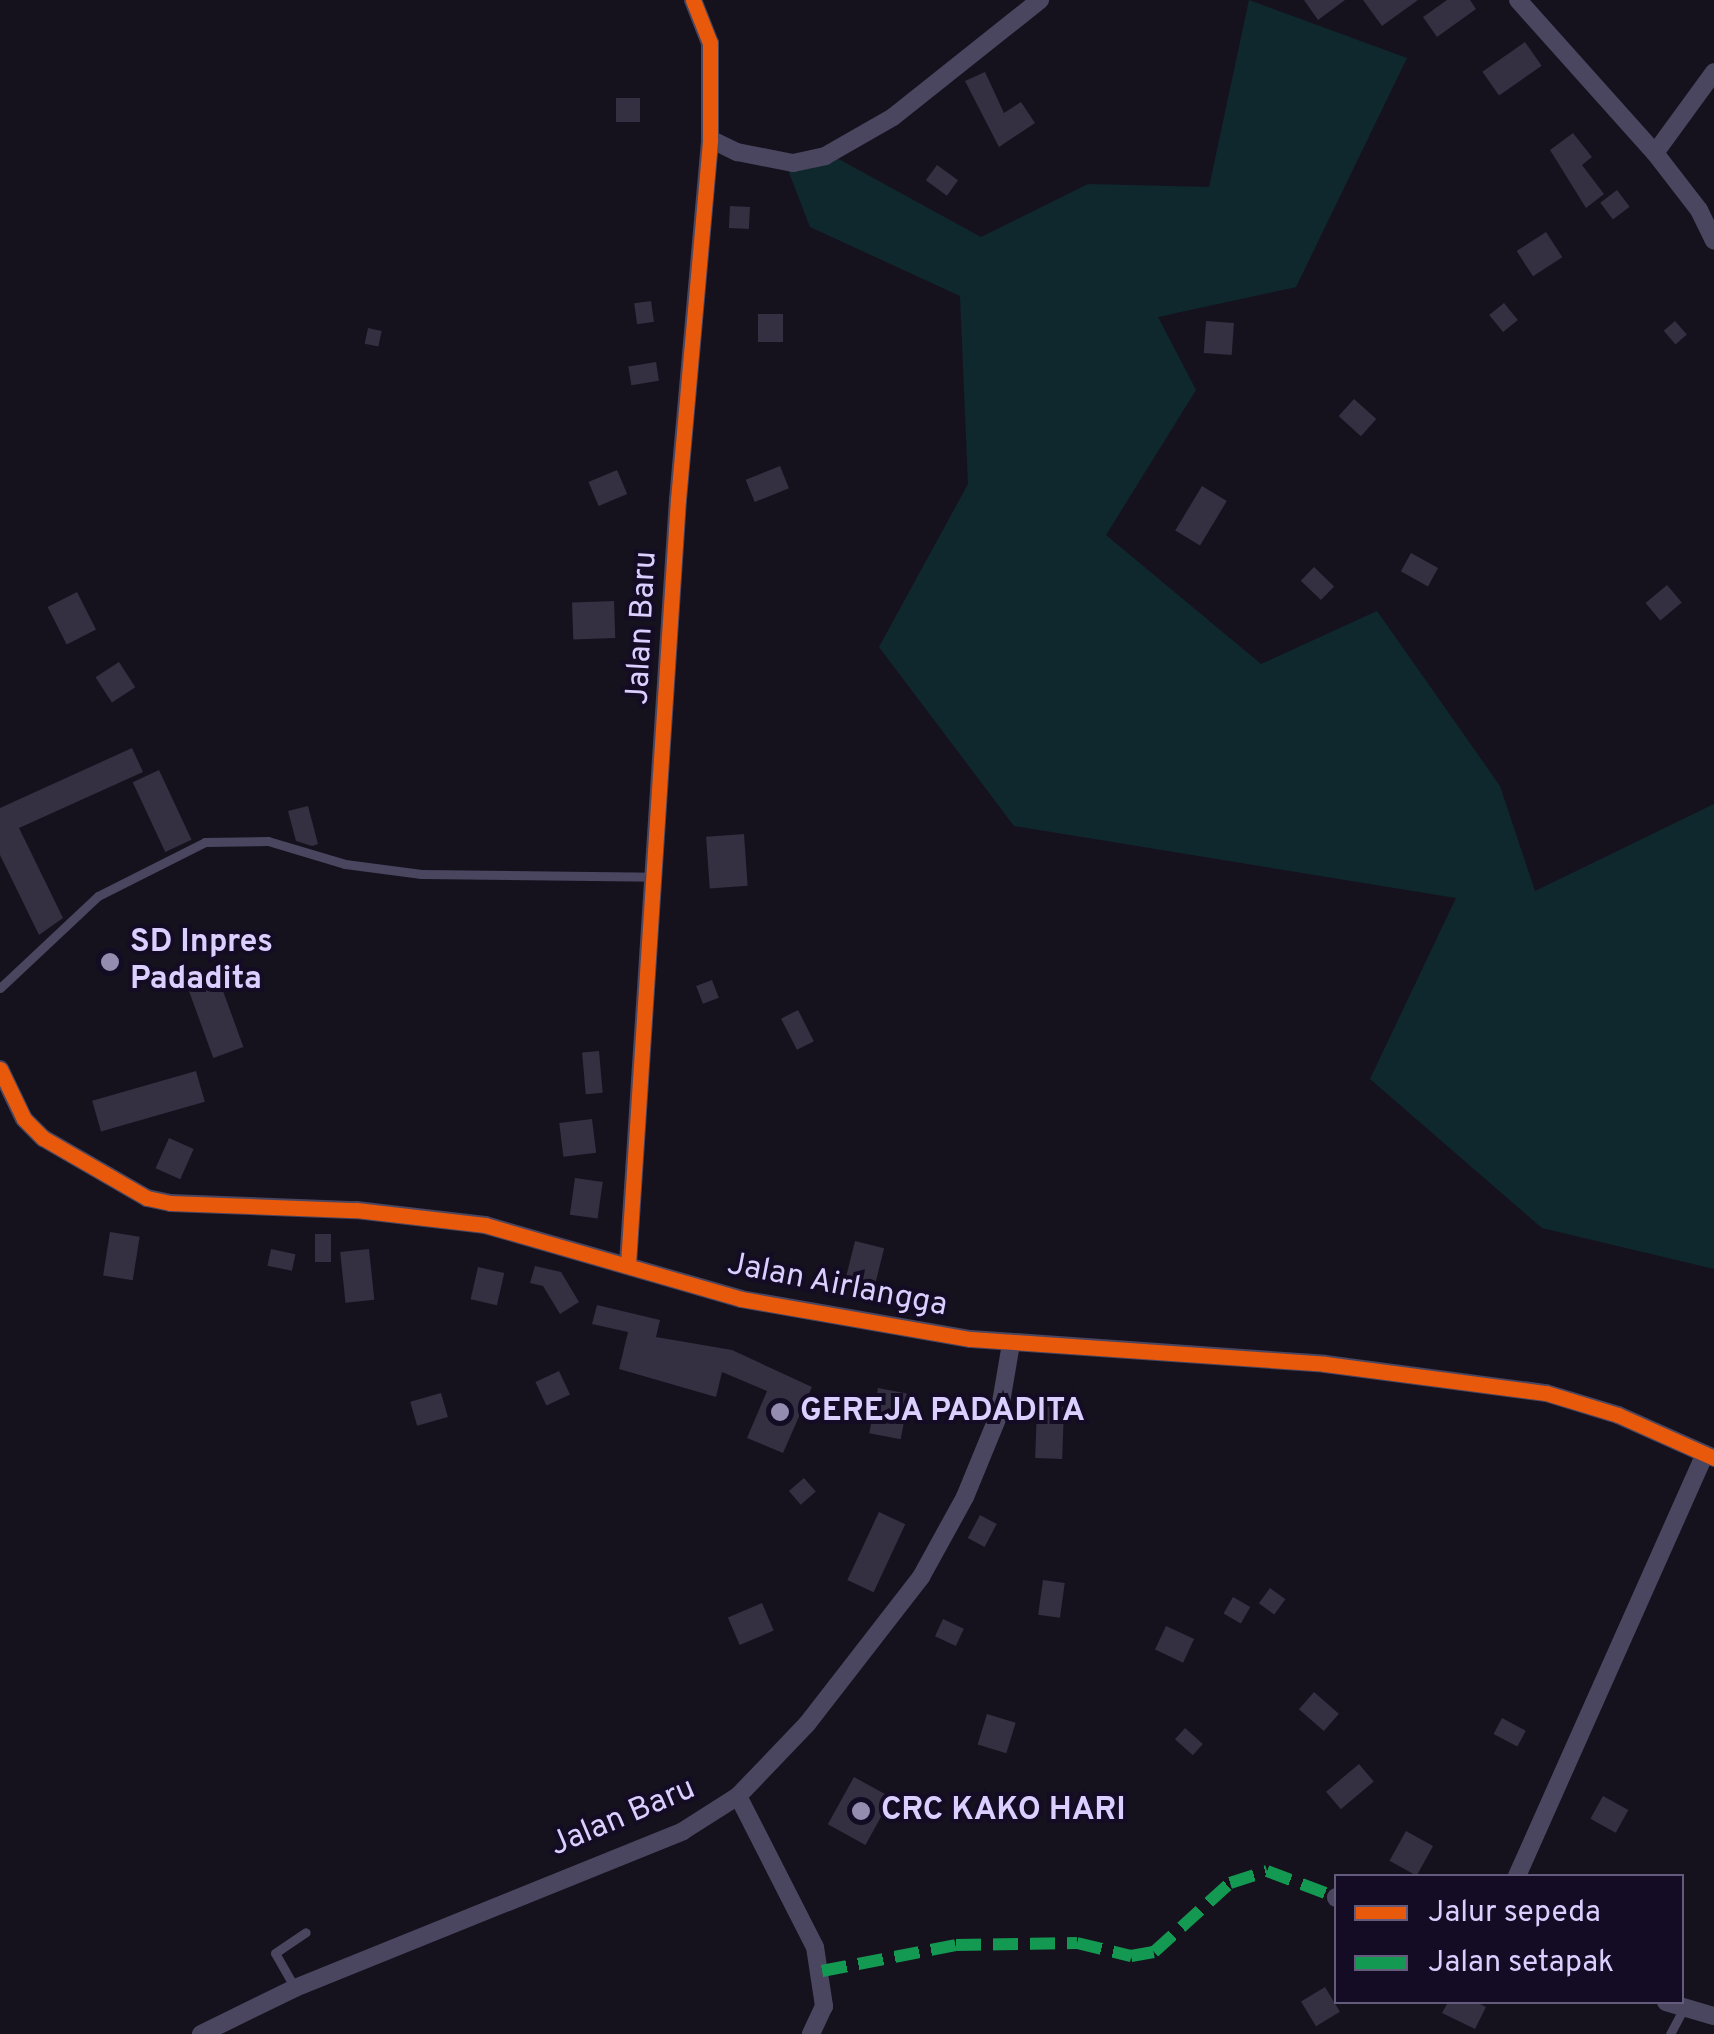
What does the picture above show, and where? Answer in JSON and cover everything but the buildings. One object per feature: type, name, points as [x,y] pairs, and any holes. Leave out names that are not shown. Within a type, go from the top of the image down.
[{"type":"street","name":"Jalan Baru","points":[[628,1264],[657,876],[678,500],[710,139],[710,43],[693,0]]},
{"type":"street","points":[[710,139],[736,152],[793,164],[825,156],[893,117],[1040,0]]},
{"type":"street","points":[[1518,0],[1655,152],[1714,241]]},
{"type":"street","points":[[1655,152],[1714,72]]},
{"type":"street","name":"Jalan Airlangga","points":[[0,1069],[24,1119],[43,1138],[147,1198],[486,1225],[758,1302],[1011,1344],[1247,1357],[1546,1393],[1618,1415],[1709,1456]]},
{"type":"street","name":"Jalan Baru","points":[[201,2034],[295,1988],[683,1831],[738,1796],[808,1724],[921,1577],[966,1497],[999,1414],[1011,1344]]},
{"type":"street","points":[[1518,1874],[1709,1456]]},
{"type":"street","points":[[738,1796],[815,1947],[824,2006],[811,2034]]},
{"type":"street","points":[[1675,2005],[1714,2016]]},
{"type":"lane","points":[[0,988],[98,896],[205,842],[268,842],[345,864],[420,874],[657,876]]},
{"type":"lane","points":[[295,1988],[275,1952],[306,1932]]},
{"type":"lane","points":[[1670,2034],[1675,2005]]},
{"type":"green space","points":[[1249,0],[1407,58],[1296,287],[1158,317],[1196,390],[1106,535],[1261,664],[1377,611],[1500,786],[1535,891],[1714,804],[1714,1269],[1542,1228],[1370,1079],[1456,898],[1014,826],[879,647],[968,484],[960,296],[810,227],[788,170],[835,157],[981,237],[1088,184],[1209,187]]},
{"type":"marked path","points":[[822,1971],[956,1945],[1077,1943],[1131,1956],[1154,1952],[1230,1883],[1267,1871],[1334,1896]]},
{"type":"cycle path","points":[[628,1264],[678,500],[710,139],[710,43],[693,0]]},
{"type":"cycle path","points":[[0,1069],[24,1119],[43,1138],[147,1198],[170,1203],[356,1210],[485,1225],[741,1299],[971,1339],[1325,1364],[1546,1393],[1618,1415],[1714,1458]]},
{"type":"place","name":"SD Inpres Padadita","points":[[110,962]]},
{"type":"place","name":"GEREJA PADADITA","points":[[780,1412]]},
{"type":"place","name":"CRC KAKO HARI","points":[[861,1811]]}]
